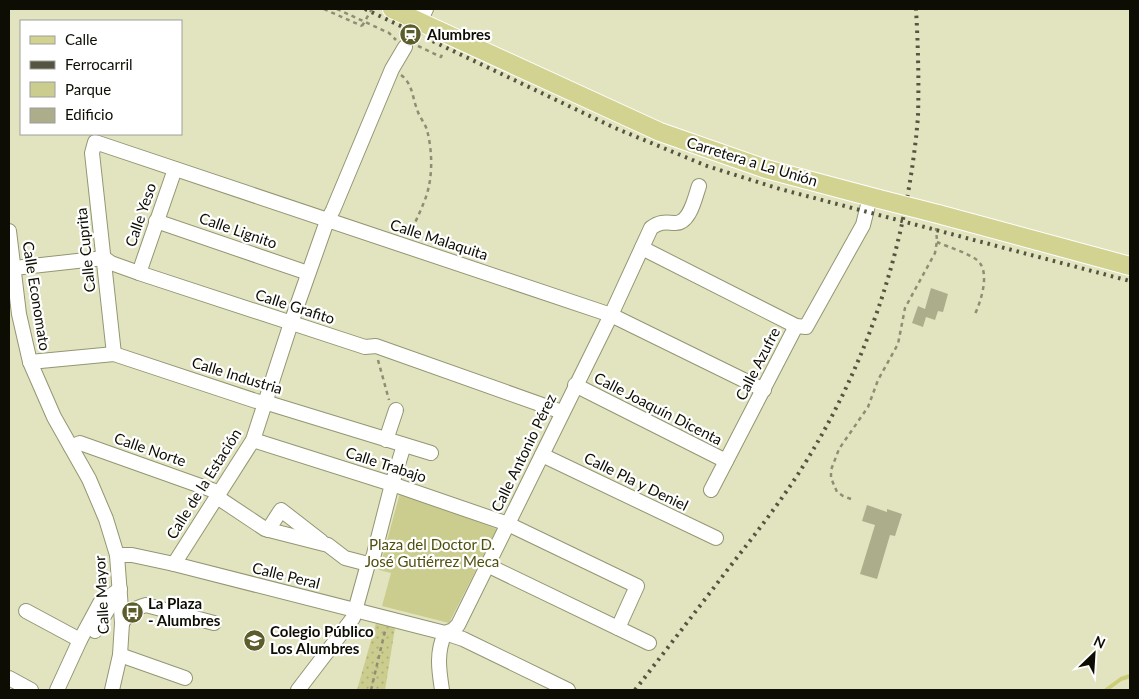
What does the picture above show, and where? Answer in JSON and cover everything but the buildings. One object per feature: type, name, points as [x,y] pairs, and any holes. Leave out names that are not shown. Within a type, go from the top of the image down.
[{"type":"main road","name":"Carretera a La Unión","points":[[392,9],[423,15],[660,132],[723,155],[766,169],[1130,266]]},
{"type":"street","name":"Calle de la Estación","points":[[174,564],[253,440],[290,323],[327,221],[358,153],[392,69],[405,47]]},
{"type":"street","name":"Calle Malaquita","points":[[95,142],[611,315],[764,390]]},
{"type":"street","name":"Calle Cuprita","points":[[95,142],[92,153],[114,354]]},
{"type":"street","name":"Calle Yeso","points":[[139,273],[175,169]]},
{"type":"street","name":"Calle Antonio Pérez","points":[[445,633],[453,630],[458,625],[611,315],[651,228],[657,223],[667,222],[676,224],[682,222],[687,216],[700,186]]},
{"type":"street","points":[[796,326],[806,327],[809,323],[863,225],[874,198]]},
{"type":"street","name":"Calle Lignito","points":[[156,221],[308,273]]},
{"type":"street","name":"Calle Economato","points":[[9,231],[19,314],[30,362],[54,417],[71,447]]},
{"type":"street","name":"Calle Azufre","points":[[642,248],[796,326],[711,490]]},
{"type":"street","points":[[14,268],[104,258]]},
{"type":"street","name":"Calle Grafito","points":[[104,258],[111,263],[139,273],[290,323],[365,347],[376,346],[562,412]]},
{"type":"street","name":"Calle Industria","points":[[30,362],[114,354],[431,454]]},
{"type":"street","name":"Calle Joaquín Dicenta","points":[[576,385],[726,461]]},
{"type":"street","points":[[386,440],[393,407]]},
{"type":"street","name":"Calle Trabajo","points":[[253,440],[392,484],[508,524],[637,586],[618,628]]},
{"type":"street","name":"Calle Norte","points":[[71,447],[80,443],[212,490],[265,529],[328,546]]},
{"type":"street","points":[[298,690],[353,618],[368,564],[373,558],[404,445]]},
{"type":"street","name":"Calle Mayor","points":[[71,447],[96,495],[113,539],[117,555],[122,622],[116,689]]},
{"type":"street","name":"Calle Pla y Deniel","points":[[542,454],[716,538]]},
{"type":"street","points":[[268,530],[281,510],[345,558],[368,564]]},
{"type":"street","name":"Calle Peral","points":[[117,555],[132,555],[174,564],[445,633],[462,639],[568,690]]},
{"type":"street","points":[[487,565],[649,643]]},
{"type":"street","points":[[57,690],[80,640],[100,603],[120,589]]},
{"type":"street","points":[[66,690],[76,663],[120,589]]},
{"type":"street","points":[[122,622],[137,607],[146,605],[214,624]]},
{"type":"street","points":[[26,611],[80,640]]},
{"type":"street","points":[[442,690],[438,660],[440,644],[445,633]]},
{"type":"street","points":[[120,655],[185,678]]},
{"type":"street","points":[[9,678],[31,690]]},
{"type":"path","points":[[324,9],[362,26],[372,9]]},
{"type":"path","points":[[337,9],[389,33],[405,47],[409,48],[411,42],[441,57],[443,52]]},
{"type":"path","points":[[392,69],[407,79],[411,85],[417,110],[426,128],[431,150],[430,177],[425,201],[410,237]]},
{"type":"path","points":[[851,499],[837,492],[831,478],[831,470],[839,450],[868,407],[878,380],[898,344],[905,308],[936,253],[938,214]]},
{"type":"path","points":[[937,242],[978,260],[983,268],[984,288],[974,316]]},
{"type":"path","points":[[378,360],[393,407]]},
{"type":"path","points":[[371,690],[388,620]]},
{"type":"green space","name":"Plaza del Doctor D. José Gutiérrez Meca","points":[[400,493],[497,529],[449,623],[382,606],[391,573],[379,570]]},
{"type":"green space","points":[[376,623],[395,628],[385,690],[357,690]]},
{"type":"waterway","points":[[1106,690],[1121,679],[1130,676]]},
{"type":"railway","points":[[365,9],[615,128],[707,166],[780,189],[1130,281]]},
{"type":"railway","points":[[635,690],[791,484],[827,425],[857,363],[870,331],[891,266],[909,189],[918,116],[916,9]]},
{"type":"place","name":"Alumbres","points":[[411,35]]},
{"type":"place","name":"La Plaza - Alumbres","points":[[132,613]]},
{"type":"place","name":"Colegio Público Los Alumbres","points":[[254,641]]}]
